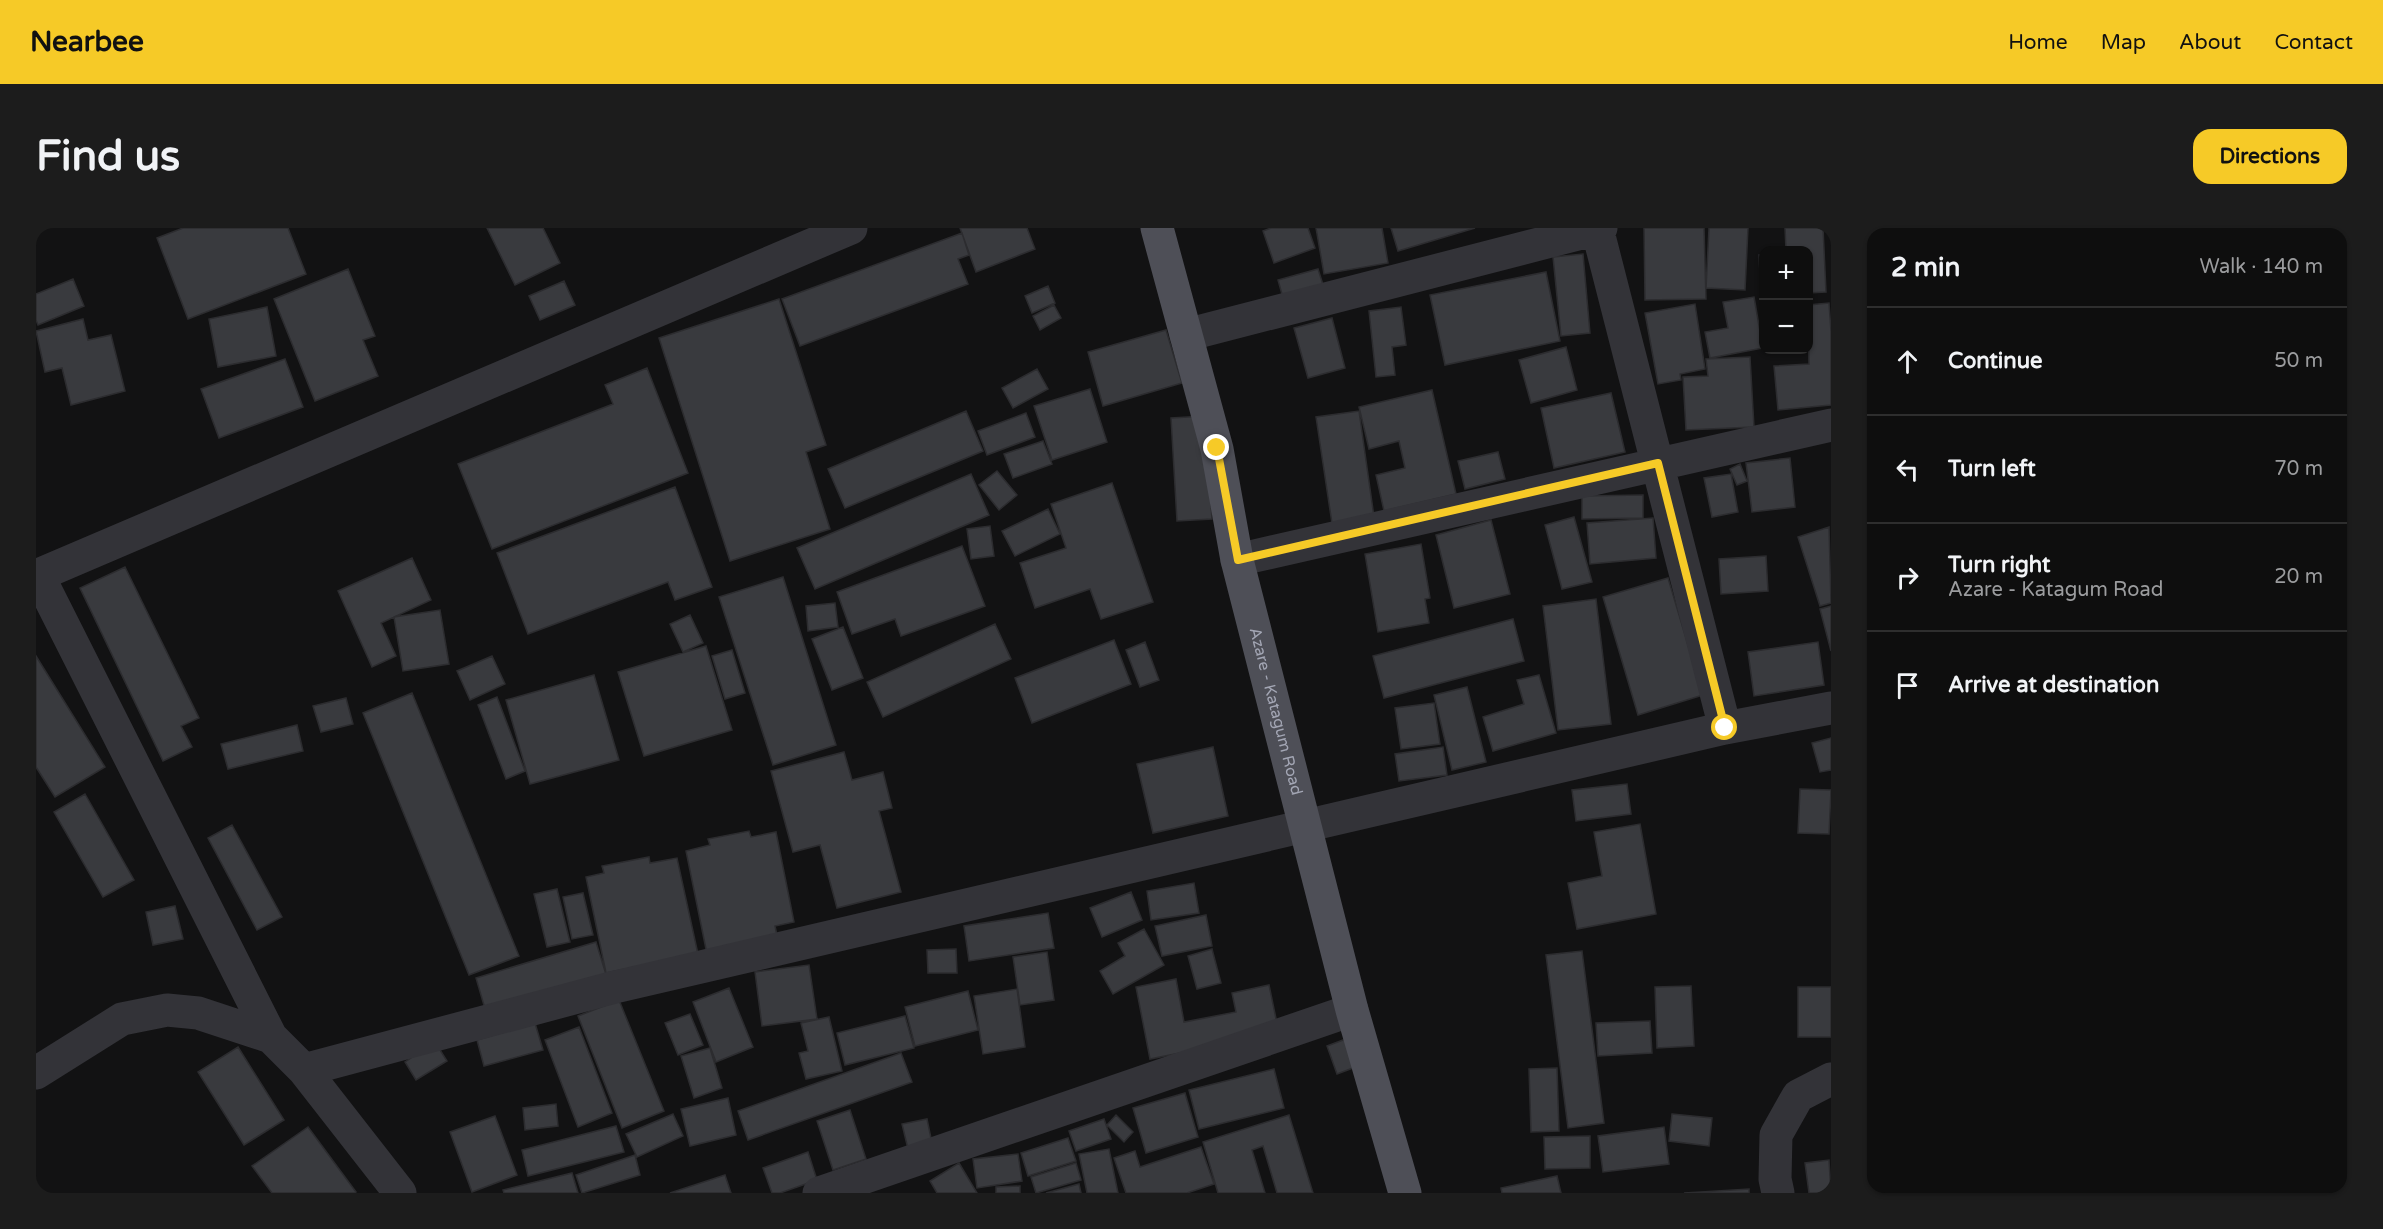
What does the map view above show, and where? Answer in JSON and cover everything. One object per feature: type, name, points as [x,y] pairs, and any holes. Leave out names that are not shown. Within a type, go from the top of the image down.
[{"type":"main road","name":"Azare - Katagum Road","points":[[1157,228],[1217,448],[1238,560],[1352,1010],[1405,1193]]},
{"type":"street","points":[[400,1193],[304,1070],[271,1037],[37,575],[851,228]]},
{"type":"street","points":[[1186,335],[1598,228],[1725,728]]},
{"type":"street","points":[[1238,560],[1831,425]]},
{"type":"street","points":[[304,1070],[615,987],[1725,728],[1831,708]]},
{"type":"street","points":[[198,1013],[245,985]]},
{"type":"street","points":[[36,1073],[122,1020],[167,1010],[198,1013],[271,1037]]},
{"type":"street","points":[[819,1193],[1352,1010]]},
{"type":"street","points":[[1778,1193],[1775,1179],[1776,1135],[1798,1096],[1831,1079]]},
{"type":"building","points":[[183,228],[288,228],[306,274],[188,319],[157,238]]},
{"type":"building","points":[[487,228],[543,228],[560,263],[515,285]]},
{"type":"building","points":[[960,228],[1027,228],[1035,249],[976,272]]},
{"type":"building","points":[[1271,228],[1308,228],[1315,248],[1274,263],[1263,231]]},
{"type":"building","points":[[1316,228],[1382,228],[1388,263],[1324,274]]},
{"type":"building","points":[[1391,228],[1475,228],[1398,251]]},
{"type":"building","points":[[1644,228],[1704,228],[1706,299],[1645,300]]},
{"type":"building","points":[[1709,228],[1748,228],[1745,290],[1706,288]]},
{"type":"building","points":[[1785,228],[1823,228],[1826,292],[1813,293],[1813,246],[1786,246]]},
{"type":"building","points":[[962,233],[969,255],[958,259],[968,284],[800,346],[782,299]]},
{"type":"building","points":[[1583,254],[1590,333],[1561,336],[1553,257]]},
{"type":"building","points":[[348,269],[375,336],[363,340],[378,376],[315,401],[274,299]]},
{"type":"building","points":[[1318,269],[1326,294],[1285,305],[1278,280]]},
{"type":"building","points":[[1546,272],[1560,341],[1445,365],[1430,295]]},
{"type":"building","points":[[73,279],[84,306],[38,325],[36,294]]},
{"type":"building","points":[[564,281],[575,305],[540,320],[529,296]]},
{"type":"building","points":[[1048,286],[1055,303],[1032,313],[1025,296]]},
{"type":"building","points":[[1754,297],[1759,325],[1759,349],[1710,358],[1705,332],[1728,328],[1723,302]]},
{"type":"building","points":[[779,299],[826,445],[806,452],[830,529],[730,561],[659,338]]},
{"type":"building","points":[[1829,303],[1831,405],[1778,410],[1774,366],[1809,364],[1809,354],[1813,354],[1813,305]]},
{"type":"building","points":[[1695,304],[1705,369],[1680,374],[1681,380],[1658,384],[1645,313]]},
{"type":"building","points":[[1054,305],[1061,318],[1040,330],[1033,316]]},
{"type":"building","points":[[267,307],[276,356],[218,367],[209,319]]},
{"type":"building","points":[[1401,307],[1406,345],[1392,347],[1395,375],[1376,377],[1369,311]]},
{"type":"building","points":[[1332,318],[1345,368],[1308,378],[1294,328]]},
{"type":"building","points":[[83,319],[88,340],[111,335],[125,391],[71,405],[62,368],[45,372],[36,331]]},
{"type":"building","points":[[1166,330],[1182,383],[1103,406],[1088,352]]},
{"type":"building","points":[[1566,347],[1577,390],[1531,403],[1519,360]]},
{"type":"building","points":[[1750,357],[1754,427],[1686,430],[1683,377],[1708,376],[1706,359]]},
{"type":"building","points":[[285,359],[303,407],[219,438],[201,389]]},
{"type":"building","points":[[647,368],[688,473],[492,549],[458,464],[613,404],[605,385]]},
{"type":"building","points":[[1037,369],[1048,389],[1013,408],[1002,388]]},
{"type":"building","points":[[1090,389],[1107,442],[1052,460],[1034,406]]},
{"type":"building","points":[[1432,390],[1456,494],[1384,511],[1376,475],[1405,468],[1399,441],[1369,449],[1359,407]]},
{"type":"building","points":[[1611,393],[1625,452],[1554,468],[1541,408]]},
{"type":"building","points":[[966,411],[983,451],[845,508],[828,469]]},
{"type":"building","points":[[1359,411],[1375,524],[1333,530],[1316,417]]},
{"type":"building","points":[[1026,413],[1035,437],[987,455],[978,431]]},
{"type":"building","points":[[1205,416],[1212,519],[1177,521],[1171,418]]},
{"type":"building","points":[[1043,441],[1052,464],[1013,478],[1004,454]]},
{"type":"building","points":[[1498,452],[1505,479],[1465,489],[1458,461]]},
{"type":"building","points":[[1790,458],[1795,507],[1752,512],[1746,463]]},
{"type":"building","points":[[1740,464],[1747,481],[1737,485],[1730,469]]},
{"type":"building","points":[[997,471],[1017,495],[999,510],[979,485]]},
{"type":"building","points":[[971,474],[989,515],[815,589],[797,548]]},
{"type":"building","points":[[1731,474],[1738,512],[1712,517],[1704,478]]},
{"type":"building","points":[[1112,483],[1153,602],[1101,619],[1090,589],[1035,608],[1020,563],[1066,548],[1051,504]]},
{"type":"building","points":[[675,487],[712,587],[675,600],[668,582],[528,634],[497,553]]},
{"type":"building","points":[[1643,495],[1643,518],[1582,519],[1582,496]]},
{"type":"building","points":[[1048,509],[1060,534],[1015,556],[1002,531]]},
{"type":"building","points":[[1574,517],[1592,582],[1562,589],[1545,525]]},
{"type":"building","points":[[1653,518],[1656,558],[1590,564],[1587,523]]},
{"type":"building","points":[[1491,520],[1510,594],[1454,608],[1436,535]]},
{"type":"building","points":[[990,526],[994,556],[971,559],[967,529]]},
{"type":"building","points":[[1829,527],[1831,603],[1820,606],[1798,537]]},
{"type":"building","points":[[1421,544],[1430,598],[1425,599],[1429,623],[1378,632],[1365,554]]},
{"type":"building","points":[[962,546],[985,606],[901,636],[895,619],[852,634],[837,592]]},
{"type":"building","points":[[1766,556],[1768,591],[1721,594],[1719,559]]},
{"type":"building","points":[[412,558],[431,600],[381,623],[396,656],[372,667],[338,591]]},
{"type":"building","points":[[125,567],[199,718],[181,726],[192,747],[163,761],[80,588]]},
{"type":"building","points":[[783,577],[836,745],[773,765],[719,597]]},
{"type":"building","points":[[1668,578],[1703,695],[1638,715],[1603,597]]},
{"type":"building","points":[[1596,599],[1611,724],[1558,730],[1543,606]]},
{"type":"building","points":[[835,603],[838,627],[808,631],[806,606]]},
{"type":"building","points":[[1831,606],[1831,651],[1820,609]]},
{"type":"building","points":[[440,610],[449,664],[403,671],[394,617]]},
{"type":"building","points":[[690,615],[703,643],[683,652],[670,624]]},
{"type":"building","points":[[1513,619],[1524,661],[1384,698],[1373,656]]},
{"type":"building","points":[[995,624],[1011,659],[883,717],[867,682]]},
{"type":"building","points":[[843,627],[863,678],[832,690],[812,639]]},
{"type":"building","points":[[1114,640],[1131,684],[1032,723],[1015,678]]},
{"type":"building","points":[[1145,642],[1159,680],[1140,687],[1126,650]]},
{"type":"building","points":[[1818,642],[1824,685],[1754,696],[1748,652]]},
{"type":"building","points":[[706,646],[732,730],[644,756],[618,672]]},
{"type":"building","points":[[732,650],[745,693],[725,699],[712,656]]},
{"type":"building","points":[[36,656],[105,767],[55,797],[36,767]]},
{"type":"building","points":[[492,656],[505,684],[470,700],[457,671]]},
{"type":"building","points":[[594,675],[619,760],[530,784],[506,700]]},
{"type":"building","points":[[1539,675],[1556,733],[1493,751],[1483,717],[1524,704],[1517,680]]},
{"type":"building","points":[[1467,687],[1486,762],[1452,770],[1434,695]]},
{"type":"building","points":[[412,693],[519,956],[469,975],[363,713]]},
{"type":"building","points":[[497,697],[525,771],[506,779],[478,705]]},
{"type":"building","points":[[346,698],[353,724],[321,732],[313,706]]},
{"type":"building","points":[[1434,703],[1440,744],[1401,749],[1395,708]]},
{"type":"building","points":[[297,725],[303,751],[228,769],[221,744]]},
{"type":"building","points":[[1831,738],[1831,770],[1820,772],[1812,743]]},
{"type":"building","points":[[1213,747],[1228,816],[1153,833],[1137,764]]},
{"type":"building","points":[[1443,747],[1447,775],[1399,781],[1395,754]]},
{"type":"building","points":[[844,752],[852,780],[883,772],[892,808],[879,811],[901,892],[837,908],[820,845],[793,852],[771,771]]},
{"type":"building","points":[[1627,784],[1631,814],[1576,821],[1572,790]]},
{"type":"building","points":[[1800,789],[1831,790],[1829,834],[1798,833]]},
{"type":"building","points":[[85,794],[134,880],[103,897],[54,812]]},
{"type":"building","points":[[1640,824],[1656,914],[1577,929],[1568,883],[1602,876],[1594,832]]},
{"type":"building","points":[[232,825],[282,917],[257,930],[208,838]]},
{"type":"building","points":[[749,831],[751,837],[776,832],[794,922],[775,926],[778,940],[707,954],[686,851],[710,845],[708,839]]},
{"type":"building","points":[[649,857],[650,863],[677,858],[698,954],[606,973],[586,877],[604,873],[602,866]]},
{"type":"building","points":[[1194,883],[1199,913],[1151,920],[1147,891]]},
{"type":"building","points":[[557,889],[570,942],[547,947],[534,894]]},
{"type":"building","points":[[1131,892],[1142,920],[1102,937],[1090,908]]},
{"type":"building","points":[[583,893],[593,935],[572,939],[563,897]]},
{"type":"building","points":[[175,906],[183,939],[153,945],[146,912]]},
{"type":"building","points":[[1048,913],[1054,948],[969,961],[964,926]]},
{"type":"building","points":[[1206,915],[1212,946],[1162,956],[1155,926]]},
{"type":"building","points":[[1144,929],[1164,965],[1113,994],[1100,971],[1125,956],[1118,943]]},
{"type":"building","points":[[596,942],[609,984],[488,1019],[476,978]]},
{"type":"building","points":[[956,949],[957,973],[928,973],[927,950]]},
{"type":"building","points":[[1212,949],[1221,983],[1197,989],[1188,956]]},
{"type":"building","points":[[1582,951],[1604,1123],[1568,1128],[1546,955]]},
{"type":"building","points":[[1047,952],[1054,1000],[1020,1005],[1013,957]]},
{"type":"building","points":[[809,965],[817,1019],[762,1026],[755,972]]},
{"type":"building","points":[[1176,979],[1184,1022],[1236,1012],[1232,993],[1269,985],[1279,1033],[1150,1059],[1136,987]]},
{"type":"building","points":[[1691,986],[1694,1046],[1657,1048],[1655,987]]},
{"type":"building","points":[[1798,987],[1831,987],[1831,1037],[1798,1037]]},
{"type":"building","points":[[729,988],[753,1047],[716,1062],[693,1002]]},
{"type":"building","points":[[1017,989],[1025,1047],[983,1054],[974,996]]},
{"type":"building","points":[[968,991],[978,1030],[915,1046],[905,1007]]},
{"type":"building","points":[[619,1000],[664,1111],[622,1128],[578,1016]]},
{"type":"building","points":[[690,1014],[703,1045],[678,1055],[665,1023]]},
{"type":"building","points":[[905,1016],[914,1048],[845,1065],[837,1033]]},
{"type":"building","points":[[829,1017],[842,1071],[806,1079],[799,1053],[808,1051],[801,1023]]},
{"type":"building","points":[[1650,1021],[1652,1053],[1598,1056],[1596,1023]]},
{"type":"building","points":[[535,1023],[543,1050],[484,1066],[477,1040]]},
{"type":"building","points":[[579,1027],[612,1113],[578,1127],[545,1040]]},
{"type":"building","points":[[1351,1037],[1361,1065],[1337,1074],[1327,1046]]},
{"type":"building","points":[[435,1042],[447,1061],[416,1080],[405,1062]]},
{"type":"building","points":[[238,1047],[284,1120],[244,1145],[198,1072]]},
{"type":"building","points":[[710,1048],[722,1088],[694,1098],[681,1056]]},
{"type":"building","points":[[901,1053],[912,1082],[748,1140],[738,1111]]},
{"type":"building","points":[[1557,1068],[1559,1131],[1531,1132],[1529,1069]]},
{"type":"building","points":[[1274,1069],[1284,1108],[1199,1129],[1189,1090]]},
{"type":"building","points":[[1185,1093],[1198,1137],[1146,1153],[1133,1108]]},
{"type":"building","points":[[728,1098],[736,1135],[690,1146],[681,1109]]},
{"type":"building","points":[[556,1104],[558,1126],[525,1130],[523,1108]]},
{"type":"building","points":[[850,1110],[866,1159],[833,1170],[817,1121]]},
{"type":"building","points":[[673,1114],[683,1136],[637,1157],[626,1134]]},
{"type":"building","points":[[1672,1114],[1712,1118],[1709,1146],[1669,1141]]},
{"type":"building","points":[[1116,1115],[1133,1132],[1124,1142],[1107,1125]]},
{"type":"building","points":[[1289,1115],[1313,1193],[1277,1193],[1263,1146],[1252,1150],[1265,1193],[1218,1193],[1203,1142]]},
{"type":"building","points":[[495,1116],[517,1175],[472,1192],[450,1132]]},
{"type":"building","points":[[927,1119],[932,1143],[908,1149],[902,1124]]},
{"type":"building","points":[[1104,1119],[1111,1139],[1076,1151],[1069,1131]]},
{"type":"building","points":[[616,1126],[624,1152],[528,1176],[522,1150]]},
{"type":"building","points":[[308,1127],[355,1193],[272,1193],[252,1166]]},
{"type":"building","points":[[1664,1127],[1669,1164],[1603,1172],[1598,1136]]},
{"type":"building","points":[[1590,1136],[1590,1168],[1545,1169],[1544,1137]]},
{"type":"building","points":[[1068,1138],[1076,1161],[1028,1176],[1021,1153]]},
{"type":"building","points":[[1201,1147],[1214,1184],[1187,1193],[1126,1193],[1114,1158],[1135,1151],[1140,1167]]},
{"type":"building","points":[[1109,1149],[1118,1193],[1087,1193],[1079,1154]]},
{"type":"building","points":[[808,1152],[817,1180],[780,1193],[772,1193],[763,1168]]},
{"type":"building","points":[[1018,1154],[1022,1181],[977,1188],[973,1159]]},
{"type":"building","points":[[635,1155],[640,1175],[582,1193],[576,1175]]},
{"type":"building","points":[[1829,1160],[1831,1193],[1809,1193],[1805,1163]]},
{"type":"building","points":[[959,1163],[977,1193],[937,1193],[930,1181]]},
{"type":"building","points":[[1076,1163],[1081,1180],[1036,1193],[1031,1177]]},
{"type":"building","points":[[572,1173],[578,1193],[504,1193],[503,1190]]},
{"type":"building","points":[[725,1175],[731,1193],[670,1193]]},
{"type":"building","points":[[1557,1176],[1561,1193],[1502,1193],[1501,1188]]},
{"type":"building","points":[[1079,1184],[1081,1193],[1046,1193]]},
{"type":"building","points":[[1020,1186],[1020,1193],[996,1193],[996,1187]]},
{"type":"building","points":[[1749,1189],[1749,1193],[1684,1193]]},
{"type":"route","points":[[1217,448],[1238,560],[1658,463],[1725,728]]}]
